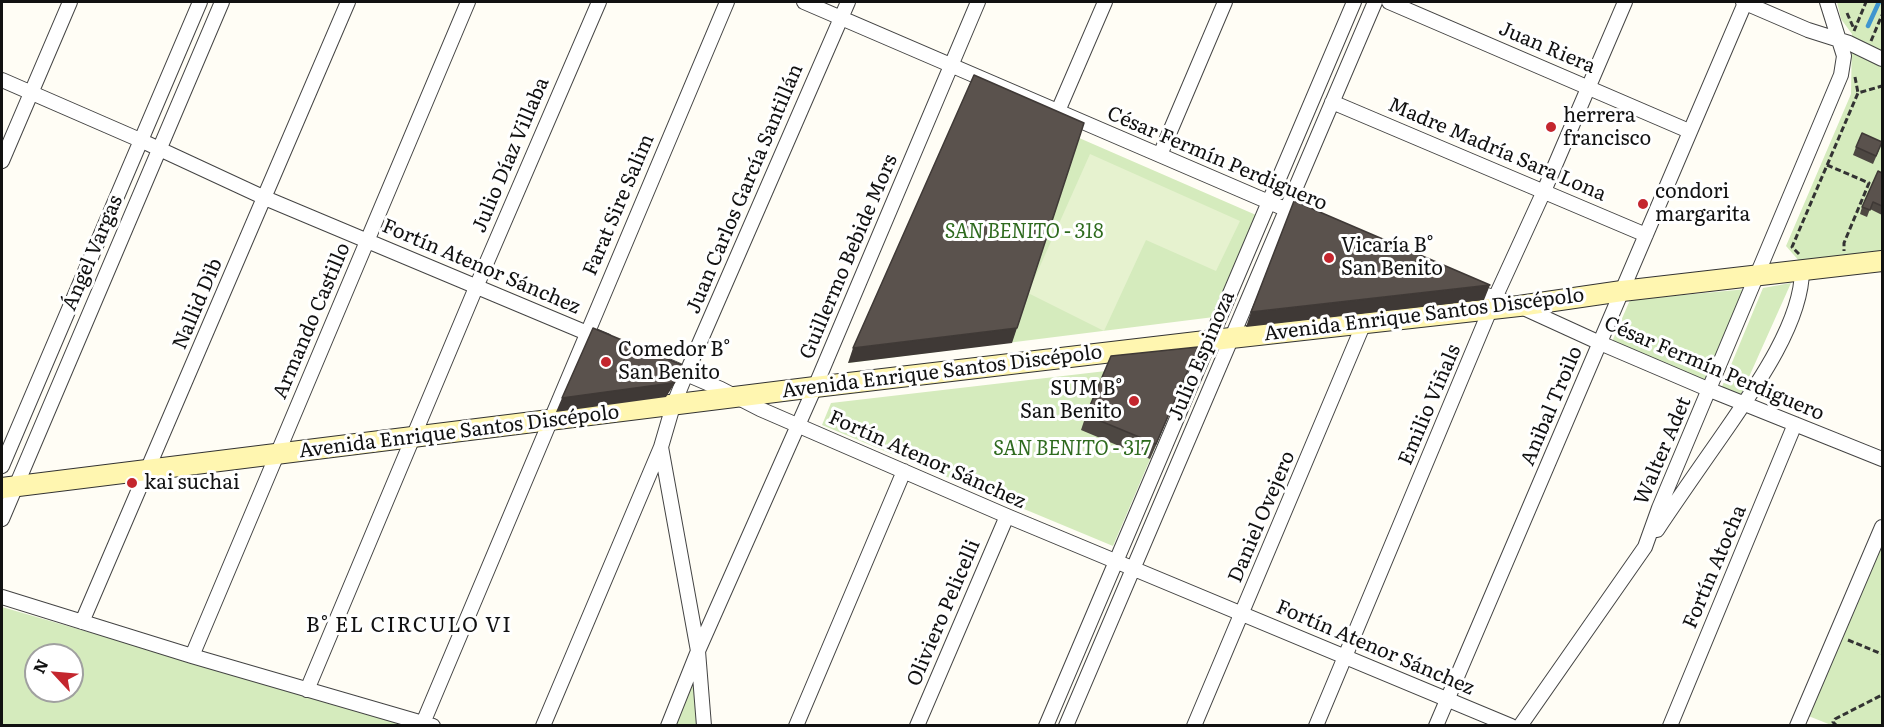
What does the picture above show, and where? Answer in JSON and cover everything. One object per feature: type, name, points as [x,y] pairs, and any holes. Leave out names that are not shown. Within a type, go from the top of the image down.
[{"type":"main road","name":"Avenida Enrique Santos Discépolo","points":[[8,487],[815,387],[1364,323],[1494,303],[1519,306],[1757,275],[1802,263],[1882,261]]},
{"type":"street","points":[[2,161],[70,2]]},
{"type":"street","name":"Ángel Vargas","points":[[2,466],[200,2]]},
{"type":"street","name":"Ángel Vargas","points":[[2,519],[8,487],[222,2]]},
{"type":"street","name":"Nallid Dib","points":[[82,622],[348,2]]},
{"type":"street","name":"Armando Castillo","points":[[192,656],[468,2]]},
{"type":"street","name":"Julio Díaz Villaba","points":[[308,690],[477,285],[599,2]]},
{"type":"street","name":"Farat Sire Salim","points":[[428,724],[549,421],[727,2]]},
{"type":"street","name":"César Fermín Perdiguero","points":[[804,2],[1318,223]]},
{"type":"street","name":"Juan Carlos García Santillán","points":[[543,726],[661,447],[673,406],[686,374],[848,2]]},
{"type":"street","name":"Guillermo Bebide Mors","points":[[668,726],[698,651],[815,387],[978,2]]},
{"type":"street","points":[[1058,111],[1105,2]]},
{"type":"street","points":[[1160,155],[1226,2]]},
{"type":"street","name":"Julio Espinoza","points":[[1046,726],[1354,2]]},
{"type":"street","name":"Julio Espinoza","points":[[1066,726],[1375,2]]},
{"type":"street","name":"Juan Riera","points":[[1389,2],[1689,131]]},
{"type":"street","name":"Emilio Viñals","points":[[1316,726],[1494,303],[1625,2]]},
{"type":"street","points":[[1744,2],[1808,30],[1881,52]]},
{"type":"street","name":"Anibal Troilo","points":[[1436,726],[1744,2]]},
{"type":"street","name":"Walter Adet","points":[[1520,726],[1645,547],[1659,508],[1842,75],[1844,56],[1827,2]]},
{"type":"street","name":"Fortín Atenor Sánchez","points":[[2,80],[265,198],[616,345]]},
{"type":"street","name":"Madre Madría Sara Lona","points":[[1332,102],[1646,235]]},
{"type":"street","points":[[1645,547],[1744,404],[1767,366],[1792,318],[1801,289],[1802,263]]},
{"type":"street","points":[[1458,285],[1494,303]]},
{"type":"street","name":"César Fermín Perdiguero","points":[[1519,306],[1710,390],[1882,459]]},
{"type":"street","name":"Daniel Ovejero","points":[[1194,726],[1364,323]]},
{"type":"street","name":"Fortín Atenor Sánchez","points":[[646,357],[1007,516],[1511,726]]},
{"type":"street","name":"Fortín Atocha","points":[[1670,726],[1796,424]]},
{"type":"street","points":[[661,447],[698,651],[704,726]]},
{"type":"street","points":[[796,726],[904,471]]},
{"type":"street","name":"Oliviero Pelicelli","points":[[917,726],[1007,516]]},
{"type":"street","points":[[1803,724],[1835,634],[1882,527]]},
{"type":"street","points":[[2,597],[192,656],[428,724]]},
{"type":"path","points":[[1846,12],[1859,37]]},
{"type":"path","points":[[1869,44],[1882,15]]},
{"type":"path","points":[[1864,40],[1881,52]]},
{"type":"path","points":[[1802,263],[1792,247],[1858,93],[1882,86]]},
{"type":"path","points":[[1827,165],[1869,183],[1844,243],[1844,251]]},
{"type":"path","points":[[1834,252],[1854,250]]},
{"type":"path","points":[[1835,634],[1882,654]]},
{"type":"path","points":[[1837,726],[1833,722],[1835,720],[1882,695]]},
{"type":"green space","points":[[1837,2],[1882,2],[1882,252],[1800,262],[1786,246],[1851,94],[1852,34],[1841,19]]},
{"type":"green space","name":"SAN BENITO - 318","points":[[969,90],[1256,215],[1214,317],[848,363]]},
{"type":"green space","points":[[1090,154],[1240,221],[1216,271],[1146,240],[1104,331],[1028,293]]},
{"type":"green space","points":[[1791,283],[1740,397],[1721,389],[1763,288]]},
{"type":"green space","points":[[1747,289],[1707,387],[1611,344],[1630,300]]},
{"type":"green space","name":"SAN BENITO - 317","points":[[1192,361],[1113,546],[822,425],[831,403]]},
{"type":"green space","points":[[1882,534],[1882,725],[1831,725],[1806,715]]},
{"type":"green space","points":[[2,607],[410,725],[2,725]]},
{"type":"green space","points":[[696,668],[701,725],[672,725]]},
{"type":"building","points":[[974,75],[1084,123],[1017,328],[853,348]]},
{"type":"building","points":[[1862,133],[1882,142],[1876,156],[1856,147]]},
{"type":"building","points":[[1878,171],[1882,173],[1882,206],[1873,202],[1870,210],[1862,207]]},
{"type":"building","name":"Vicaría B° San Benito","points":[[1294,201],[1490,285],[1251,312]]},
{"type":"building","name":"Comedor B° San Benito","points":[[593,328],[682,365],[672,383],[562,398]]},
{"type":"building","name":"SUM B° San Benito","points":[[1198,347],[1156,444],[1086,415],[1111,356]]},
{"type":"waterway","points":[[1868,26],[1879,2]]},
{"type":"place","name":"herrera francisco","points":[[1551,127]]},
{"type":"place","name":"condori margarita","points":[[1643,204]]},
{"type":"place","name":"Vicaría B° San Benito","points":[[1329,258]]},
{"type":"place","name":"Comedor B° San Benito","points":[[606,362]]},
{"type":"place","name":"SUM B° San Benito","points":[[1134,401]]},
{"type":"place","name":"kai suchai","points":[[132,483]]},
{"type":"district","name":"B° EL CIRCULO VI","points":[[409,626]]}]
